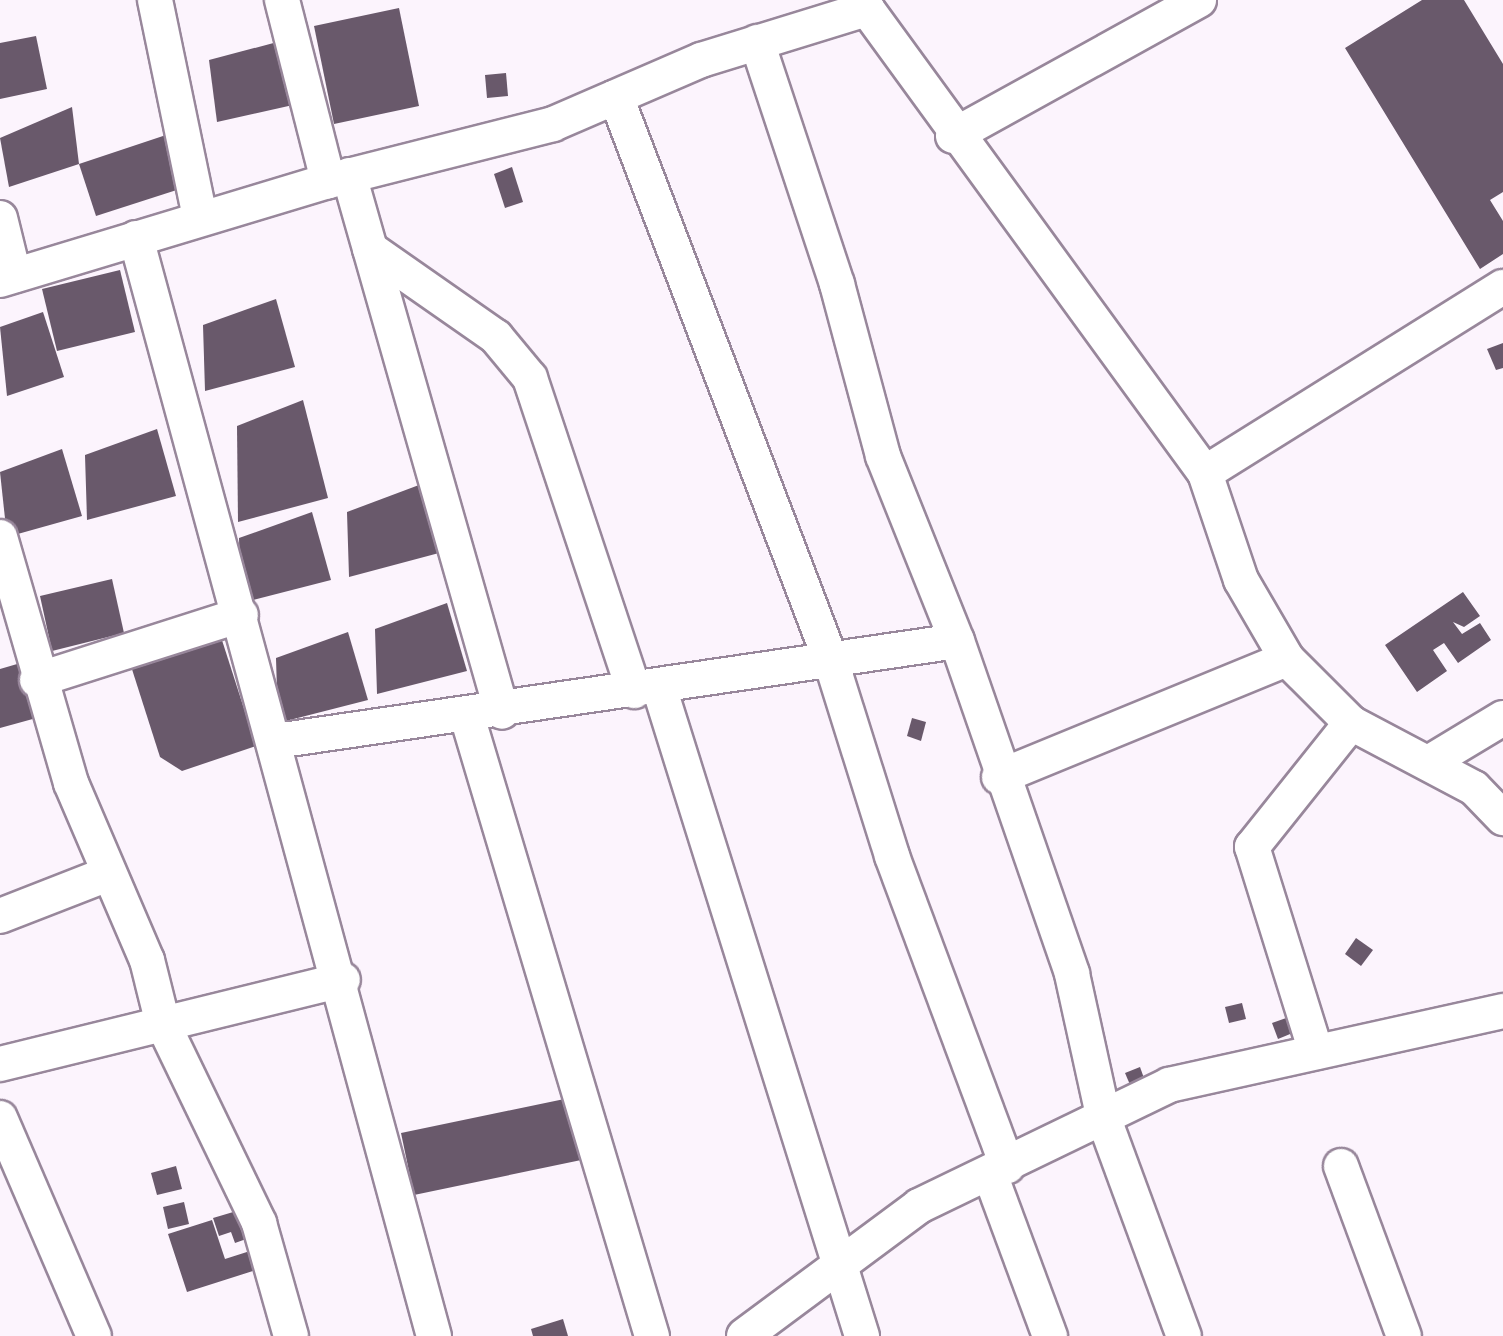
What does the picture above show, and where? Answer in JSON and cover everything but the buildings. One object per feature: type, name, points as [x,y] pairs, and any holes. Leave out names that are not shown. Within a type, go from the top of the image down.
[{"type":"street","points":[[155,0],[200,218]]},
{"type":"street","points":[[282,0],[339,178],[370,249],[502,712]]},
{"type":"street","points":[[953,136],[1199,0]]},
{"type":"street","points":[[0,218],[7,277],[339,178],[553,124],[757,42],[865,5],[953,136],[1205,473],[1241,580],[1287,659],[1351,723],[1430,762],[1474,788],[1503,818]]},
{"type":"street","points":[[757,42],[837,284],[883,456],[957,641],[999,777],[1072,974],[1104,1119],[1184,1336]]},
{"type":"street","points":[[616,97],[831,661],[1050,1336]]},
{"type":"street","points":[[136,238],[343,980],[434,1336]]},
{"type":"street","points":[[370,249],[496,337],[530,378],[646,689],[862,1336]]},
{"type":"street","points":[[1205,473],[1503,287]]},
{"type":"street","points":[[0,537],[11,627],[37,680],[108,874],[147,960],[163,1024],[259,1223],[291,1336]]},
{"type":"street","points":[[37,680],[241,615]]},
{"type":"street","points":[[276,741],[502,712],[957,641]]},
{"type":"street","points":[[999,777],[1287,659]]},
{"type":"street","points":[[467,716],[652,1336]]},
{"type":"street","points":[[1430,762],[1503,718]]},
{"type":"street","points":[[1316,1052],[1252,847],[1351,723]]},
{"type":"street","points":[[0,916],[108,874]]},
{"type":"street","points":[[0,1064],[343,980]]},
{"type":"street","points":[[744,1336],[839,1269],[863,1241],[897,1220],[1169,1085],[1503,1011]]},
{"type":"street","points":[[0,1118],[94,1336]]},
{"type":"street","points":[[1341,1166],[1404,1336]]}]
